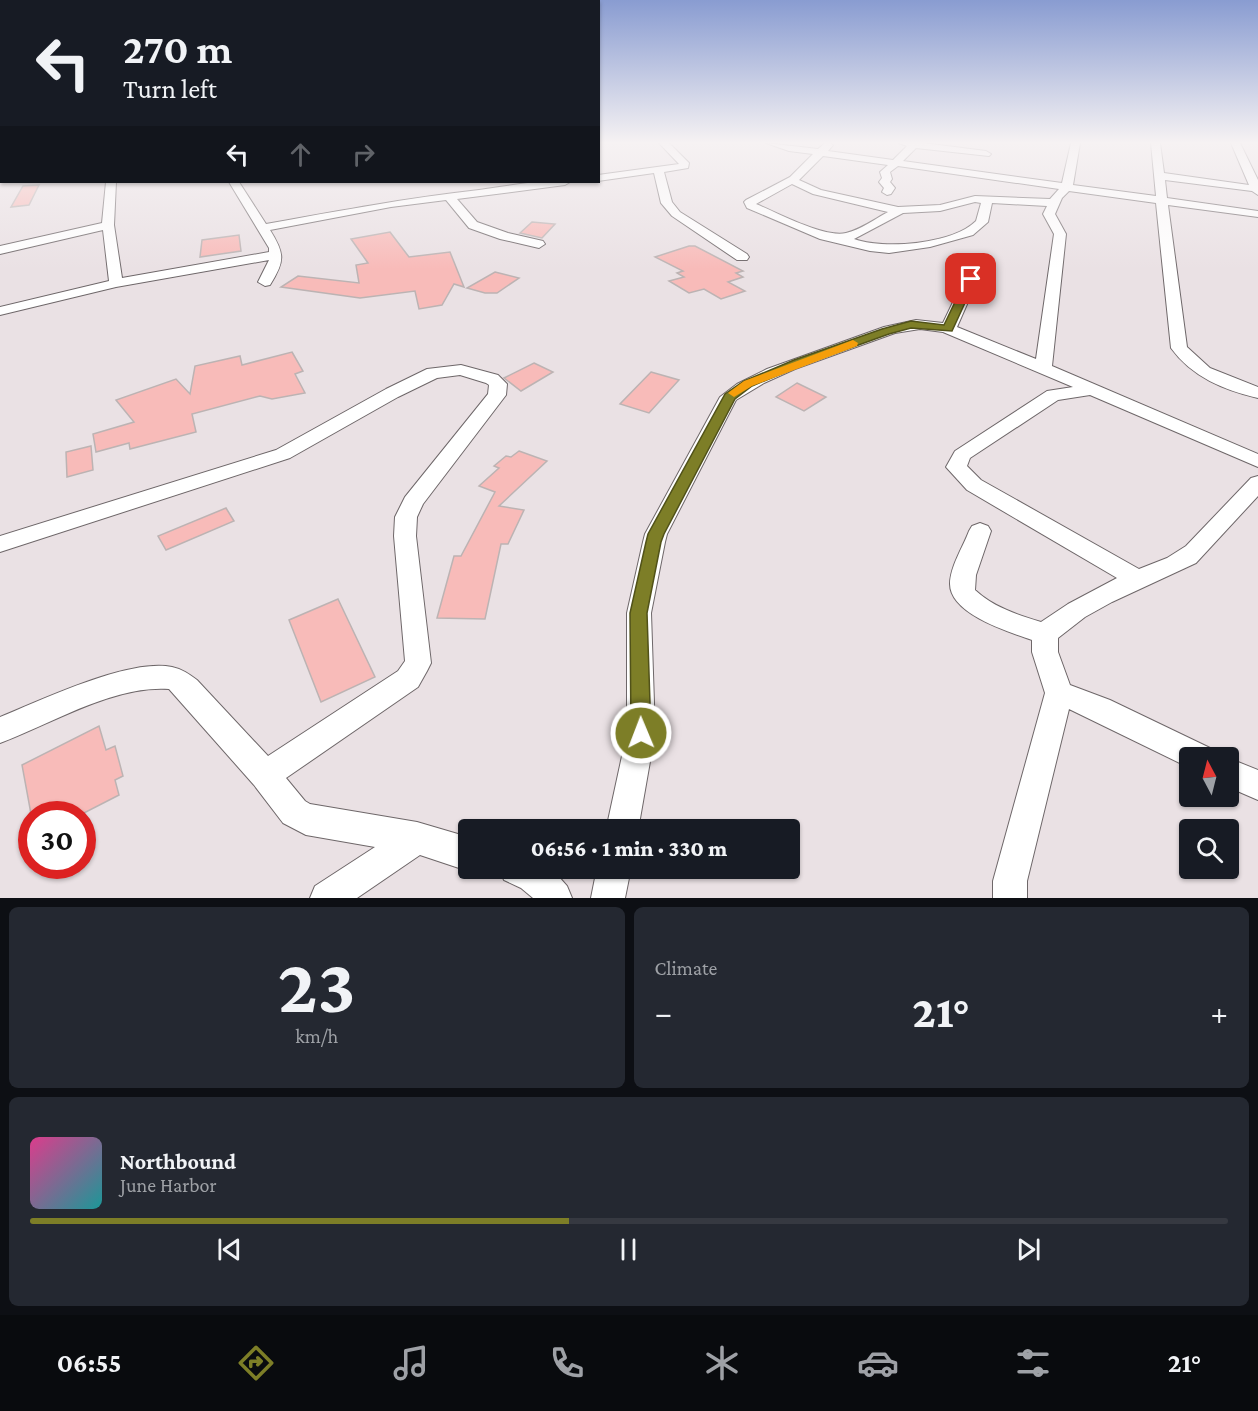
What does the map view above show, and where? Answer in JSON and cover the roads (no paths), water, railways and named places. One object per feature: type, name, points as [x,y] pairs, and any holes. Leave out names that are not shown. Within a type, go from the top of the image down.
[{"type":"street","points":[[111,185],[108,225],[116,283]]},
{"type":"street","points":[[236,185],[263,228],[276,255],[276,261],[265,282]]},
{"type":"street","points":[[263,228],[448,196],[541,185]]},
{"type":"street","points":[[663,185],[668,203],[676,214],[742,257]]},
{"type":"street","points":[[783,185],[750,202],[751,206],[824,236],[883,249],[904,248],[961,235],[976,228],[984,219],[987,199]]},
{"type":"street","points":[[802,185],[817,192],[899,211],[940,208],[987,199],[1054,203]]},
{"type":"street","points":[[887,185],[890,188],[887,192]]},
{"type":"street","points":[[1047,185],[1258,214]]},
{"type":"street","points":[[1043,369],[1060,234],[1049,214],[1057,197],[1068,185]]},
{"type":"street","points":[[1160,185],[1179,348],[1184,355],[1215,379],[1258,393]]},
{"type":"street","points":[[1222,185],[1258,190]]},
{"type":"street","points":[[448,196],[473,225],[504,236],[539,244]]},
{"type":"street","points":[[840,238],[852,236],[899,211]]},
{"type":"street","points":[[0,250],[108,225]]},
{"type":"street","points":[[0,311],[116,283],[276,255]]},
{"type":"street","points":[[948,329],[971,279]]},
{"type":"street","points":[[624,819],[641,733],[639,613],[656,534],[729,397],[748,384],[885,332],[911,325],[948,329],[1258,461]]},
{"type":"street","points":[[0,544],[283,454],[432,372],[461,370],[492,379],[498,384],[497,395],[413,502],[406,517],[405,536],[418,663],[408,680],[264,775]]},
{"type":"street","points":[[1093,389],[1053,395],[962,455],[956,467],[974,485],[1138,579]]},
{"type":"street","points":[[1010,898],[1010,881],[1059,693],[1045,652],[1045,634],[1057,622],[1138,579],[1183,562],[1258,483]]},
{"type":"street","points":[[980,531],[962,586],[967,598],[978,607],[1045,634]]},
{"type":"street","points":[[0,729],[118,685],[149,677],[172,678],[187,688],[294,812],[306,819],[417,838],[458,851]]},
{"type":"street","points":[[1059,693],[1100,709],[1179,748]]},
{"type":"street","points":[[1239,776],[1258,785]]},
{"type":"street","points":[[327,898],[417,838]]},
{"type":"street","points":[[537,879],[555,898]]},
{"type":"street","points":[[608,898],[612,879]]}]
